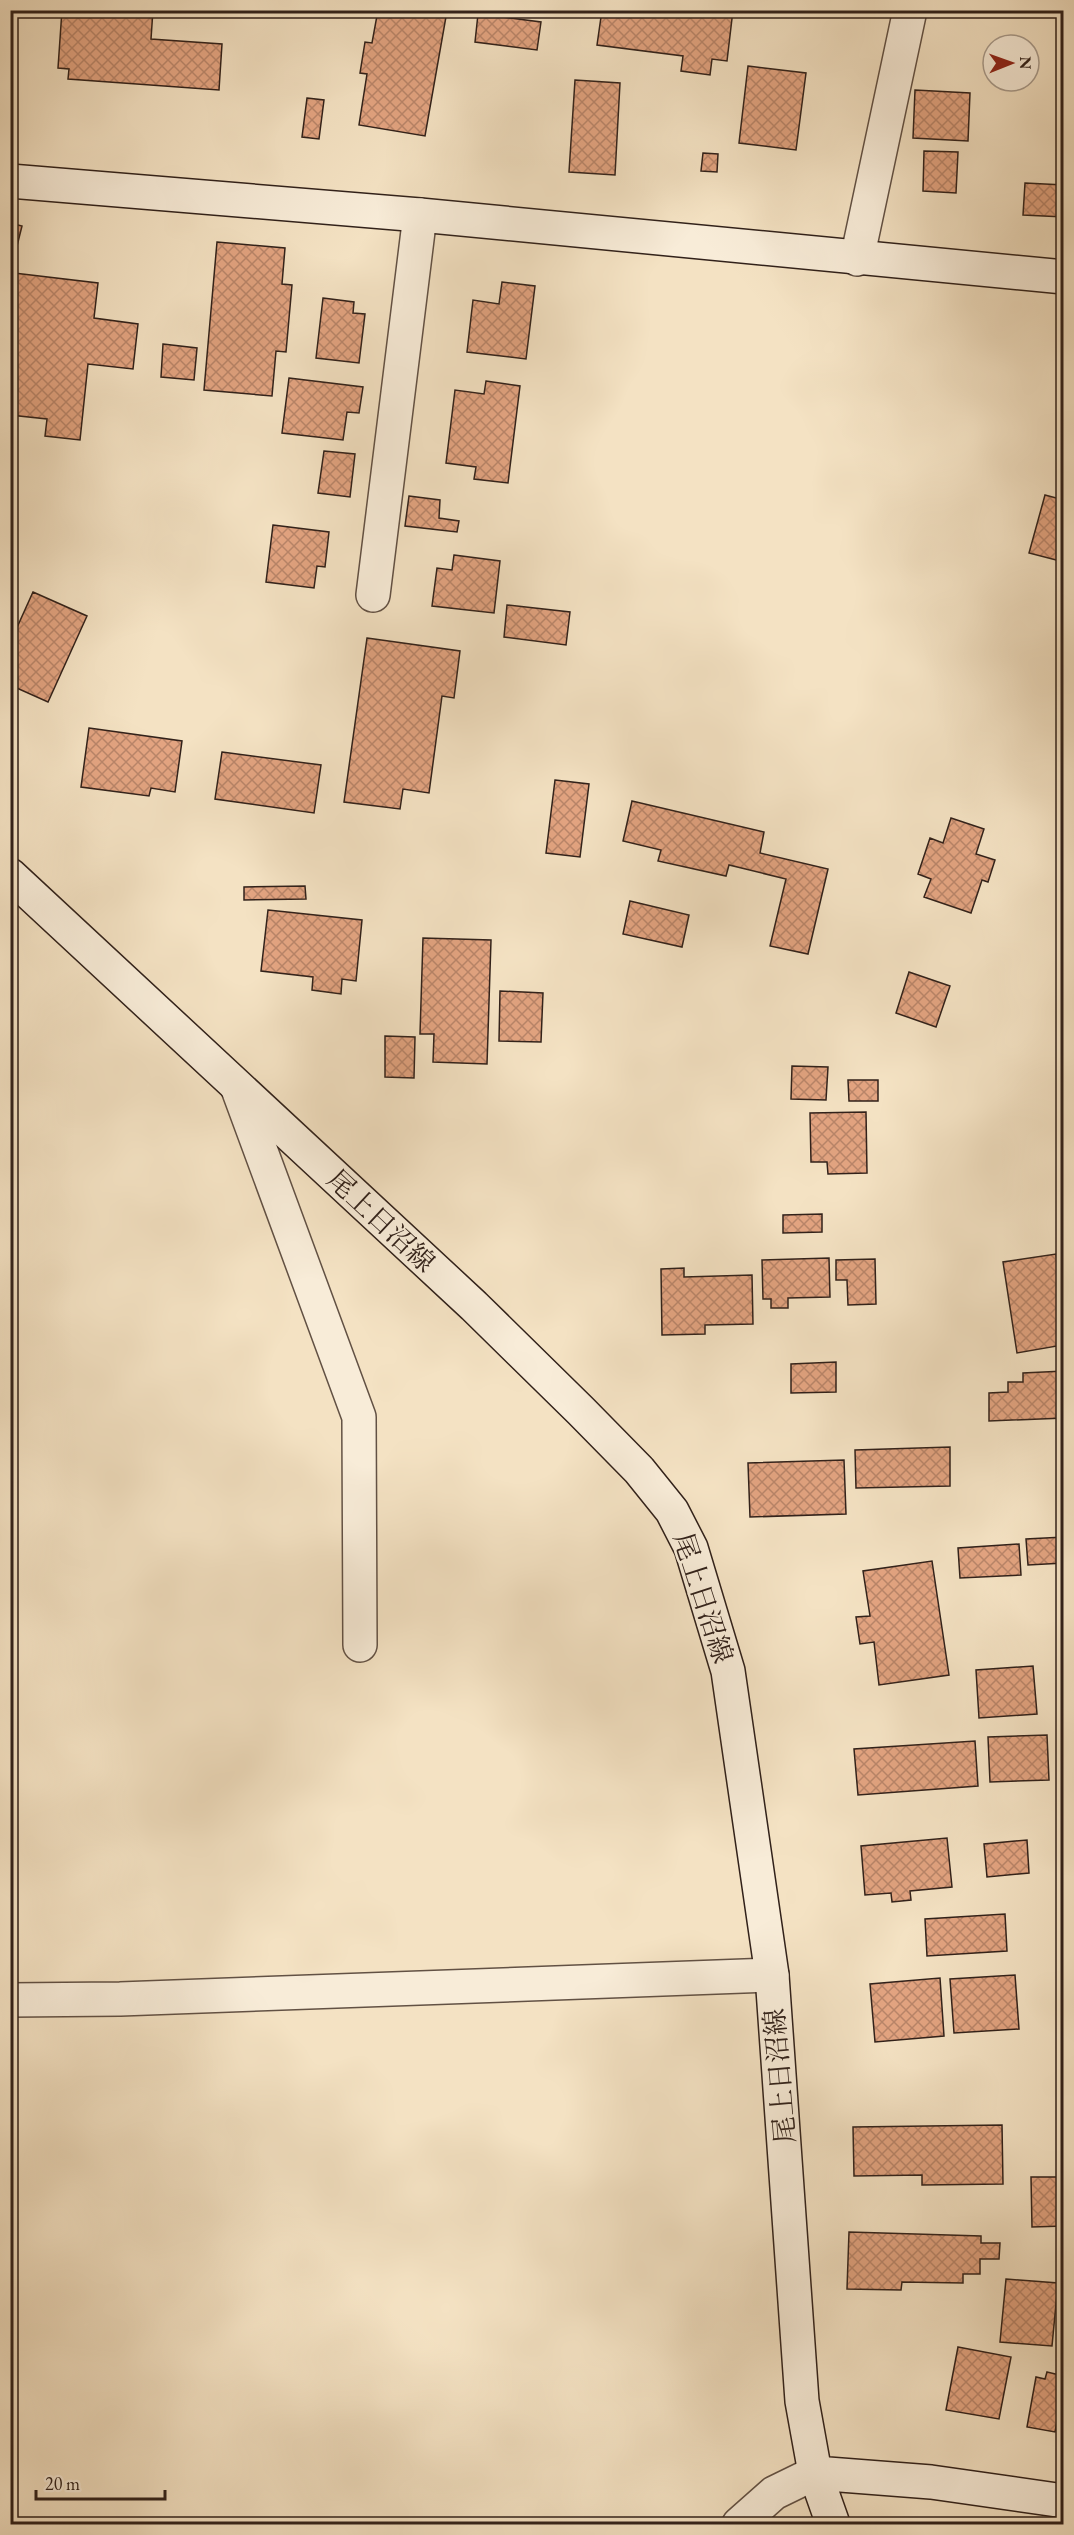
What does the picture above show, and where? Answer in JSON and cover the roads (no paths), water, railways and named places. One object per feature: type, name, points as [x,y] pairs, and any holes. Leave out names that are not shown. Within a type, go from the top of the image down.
[{"type":"street","points":[[857,259],[910,10]]},
{"type":"street","points":[[10,181],[420,215],[857,259],[1064,277]]},
{"type":"street","points":[[373,595],[420,215]]},
{"type":"street","name":"尾上日沼線","points":[[10,875],[474,1306],[639,1470],[672,1511],[691,1548],[728,1671],[772,1976],[802,2401],[814,2474],[833,2524]]},
{"type":"street","points":[[238,1089],[359,1417],[360,1645]]},
{"type":"street","points":[[10,2000],[132,1998],[772,1976]]},
{"type":"street","points":[[739,2524],[774,2493],[814,2474],[931,2482],[1064,2501]]}]
